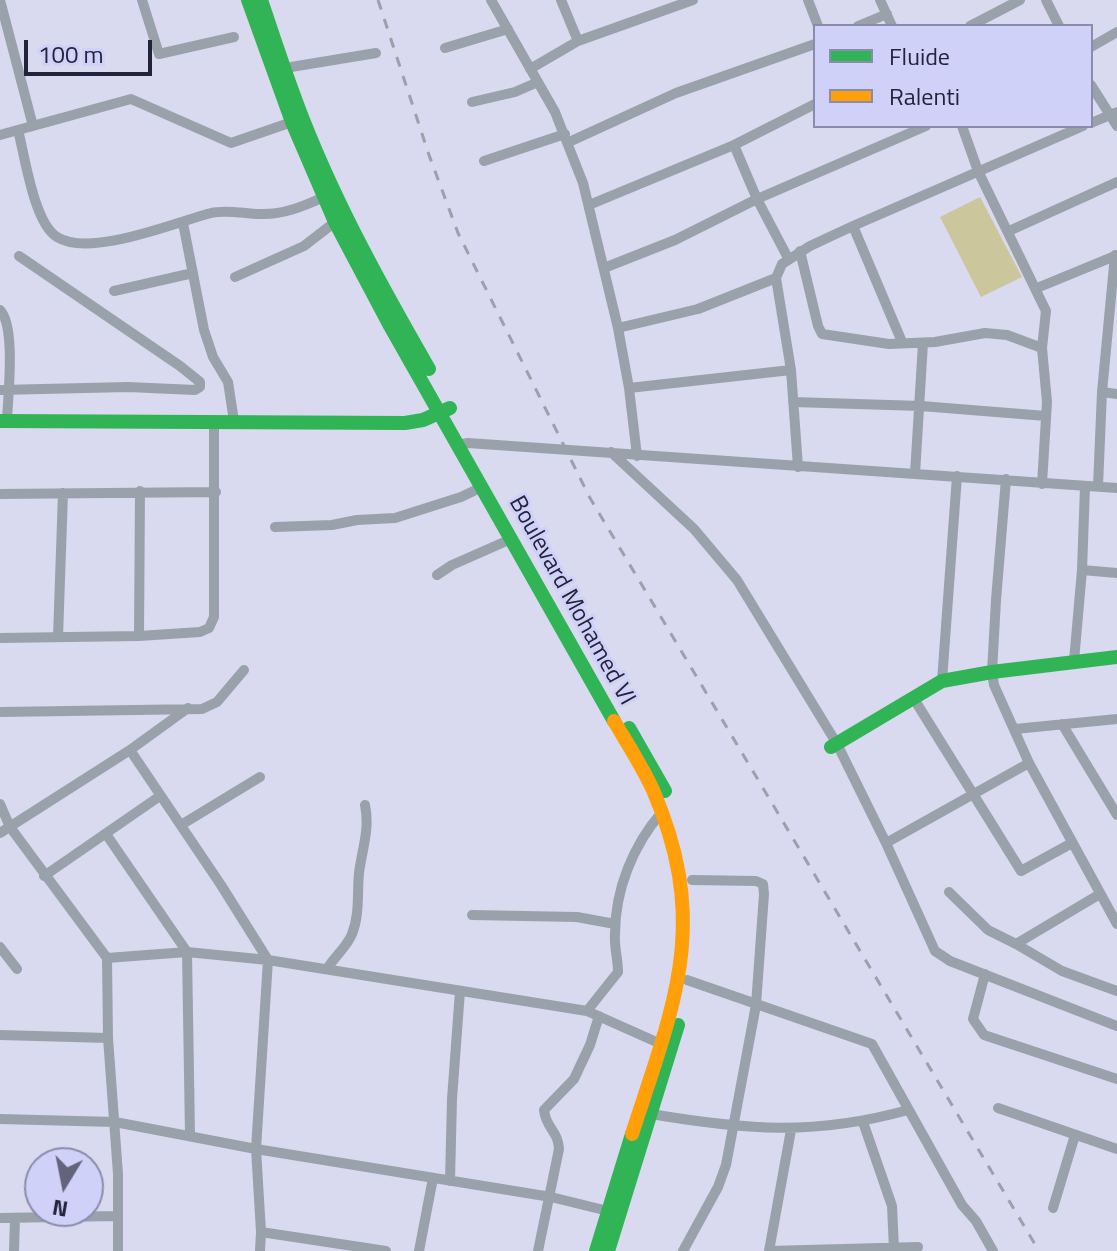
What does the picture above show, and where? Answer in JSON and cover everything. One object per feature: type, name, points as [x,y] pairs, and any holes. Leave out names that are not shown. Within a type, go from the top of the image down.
[{"type":"main road","name":"Boulevard Mohamed VI","points":[[248,0],[292,122],[335,222],[445,410]]},
{"type":"main road","name":"Boulevard Mohamed VI","points":[[261,0],[305,122],[348,220],[463,444],[660,781],[675,815],[692,880],[694,921],[687,980],[677,1029],[608,1251]]},
{"type":"main road","points":[[4,420],[405,423],[423,420],[445,410]]},
{"type":"main road","name":"Boulevard Mohamed VI","points":[[463,444],[482,487],[651,786],[673,838],[681,874],[685,921],[679,975],[661,1044],[596,1251]]},
{"type":"main road","points":[[834,746],[942,681],[1117,657]]},
{"type":"street","points":[[0,0],[33,126]]},
{"type":"street","points":[[142,0],[159,54],[234,37]]},
{"type":"street","points":[[491,0],[567,138],[589,205],[618,328],[637,456]]},
{"type":"street","points":[[561,0],[578,41]]},
{"type":"street","points":[[530,69],[578,41],[675,3],[693,0]]},
{"type":"street","points":[[808,0],[817,24]]},
{"type":"street","points":[[880,0],[891,24]]},
{"type":"street","points":[[974,24],[1020,0]]},
{"type":"street","points":[[1046,0],[1058,24]]},
{"type":"street","points":[[863,24],[887,14]]},
{"type":"street","points":[[445,48],[508,29]]},
{"type":"street","points":[[1093,46],[1117,32]]},
{"type":"street","points":[[484,161],[567,138],[676,93],[813,45]]},
{"type":"street","points":[[285,68],[376,53]]},
{"type":"street","points":[[472,102],[515,92],[538,82]]},
{"type":"street","points":[[1093,87],[1114,113],[1117,126]]},
{"type":"street","points":[[0,135],[131,99],[231,143],[292,122]]},
{"type":"street","points":[[589,205],[734,145],[813,105]]},
{"type":"street","points":[[1093,122],[1114,113]]},
{"type":"street","points":[[604,268],[704,227],[757,199],[921,128]]},
{"type":"street","points":[[963,128],[978,171],[1046,311],[1042,348],[1047,389],[1042,484]]},
{"type":"street","points":[[618,328],[698,309],[776,278],[788,258],[800,251],[1078,128]]},
{"type":"street","points":[[18,130],[43,224],[58,238],[79,243],[101,243],[183,223],[213,212],[279,213],[324,197]]},
{"type":"street","points":[[734,145],[757,199],[788,258]]},
{"type":"street","points":[[1009,231],[1117,182]]},
{"type":"street","points":[[235,277],[296,250],[335,222]]},
{"type":"street","points":[[183,223],[204,330],[213,357],[228,382],[234,421]]},
{"type":"street","points":[[853,226],[902,342]]},
{"type":"street","points":[[800,251],[822,334],[889,344],[923,343],[985,333],[1007,335],[1042,348]]},
{"type":"street","points":[[1037,288],[1116,255],[1112,323],[1102,392],[1098,486]]},
{"type":"street","points":[[4,390],[103,387],[195,390],[200,387],[200,382],[180,366],[19,256]]},
{"type":"street","points":[[114,291],[193,273]]},
{"type":"street","points":[[776,278],[791,370],[798,467]]},
{"type":"street","points":[[0,310],[4,313],[4,420]]},
{"type":"street","points":[[915,474],[923,343]]},
{"type":"street","points":[[629,388],[791,370]]},
{"type":"street","points":[[1102,392],[1117,394]]},
{"type":"street","points":[[793,402],[921,406],[1046,416]]},
{"type":"street","points":[[0,638],[139,636],[200,632],[209,628],[214,617],[214,422]]},
{"type":"street","points":[[463,444],[1117,488]]},
{"type":"street","points":[[611,452],[694,529],[737,580],[834,746],[886,843],[935,951],[950,961],[1117,1026]]},
{"type":"street","points":[[942,681],[957,476]]},
{"type":"street","points":[[1006,479],[992,672],[994,685],[1029,763],[1117,924]]},
{"type":"street","points":[[275,527],[395,518],[482,487]]},
{"type":"street","points":[[1074,661],[1085,487]]},
{"type":"street","points":[[139,636],[140,491]]},
{"type":"street","points":[[0,494],[216,492]]},
{"type":"street","points":[[58,637],[63,493]]},
{"type":"street","points":[[437,575],[452,565],[511,539]]},
{"type":"street","points":[[1082,570],[1117,573]]},
{"type":"street","points":[[0,712],[202,709],[217,702],[244,670]]},
{"type":"street","points":[[914,699],[1021,871],[1072,843]]},
{"type":"street","points":[[5,830],[130,750],[188,708]]},
{"type":"street","points":[[1015,729],[1117,719]]},
{"type":"street","points":[[1062,724],[1117,815]]},
{"type":"street","points":[[130,750],[268,960],[256,1149],[260,1251]]},
{"type":"street","points":[[886,843],[1029,763]]},
{"type":"street","points":[[181,825],[260,777]]},
{"type":"street","points":[[1105,794],[1117,792]]},
{"type":"street","points":[[44,876],[160,796]]},
{"type":"street","points":[[0,804],[5,830],[107,958],[118,1251]]},
{"type":"street","points":[[327,969],[349,941],[355,926],[360,892],[359,869],[368,828],[365,805]]},
{"type":"street","points":[[587,1011],[618,972],[616,909],[626,872],[649,829],[662,812]]},
{"type":"street","points":[[106,834],[187,952],[190,1135]]},
{"type":"street","points":[[683,1251],[718,1187],[726,1165],[756,1005],[764,894],[763,884],[756,881],[692,880]]},
{"type":"street","points":[[949,892],[988,930],[1062,971],[1117,991]]},
{"type":"street","points":[[1016,944],[1100,894]]},
{"type":"street","points":[[472,915],[577,917],[615,924]]},
{"type":"street","points":[[0,947],[17,969]]},
{"type":"street","points":[[107,958],[187,952],[327,969],[587,1011],[661,1044]]},
{"type":"street","points":[[985,974],[973,1019],[984,1035],[1117,1079]]},
{"type":"street","points":[[687,980],[872,1044],[962,1205],[976,1221],[993,1251]]},
{"type":"street","points":[[450,1181],[460,991]]},
{"type":"street","points":[[538,1251],[559,1149],[559,1137],[547,1123],[544,1110],[574,1079],[599,1016]]},
{"type":"street","points":[[0,1035],[108,1038]]},
{"type":"street","points":[[998,1108],[1117,1149]]},
{"type":"street","points":[[651,1114],[734,1127],[791,1130],[863,1122],[908,1110]]},
{"type":"street","points":[[0,1119],[115,1122],[256,1149],[551,1197],[608,1211]]},
{"type":"street","points":[[863,1122],[892,1206],[894,1249]]},
{"type":"street","points":[[791,1130],[769,1251],[918,1247]]},
{"type":"street","points":[[1053,1208],[1075,1135]]},
{"type":"street","points":[[419,1251],[433,1178]]},
{"type":"street","points":[[0,1218],[117,1216]]},
{"type":"street","points":[[14,1251],[15,1218]]},
{"type":"street","points":[[261,1232],[386,1251]]},
{"type":"shaded area","points":[[980,197],[1022,277],[981,297],[940,217]]},
{"type":"railway","points":[[378,0],[458,233],[590,498],[1039,1251]]},
{"type":"traffic: fast","points":[[248,0],[292,122],[335,222],[389,324],[614,721]]},
{"type":"traffic: fast","points":[[261,0],[298,107],[331,186],[429,369]]},
{"type":"traffic: fast","points":[[0,421],[405,423],[423,420],[450,408]]},
{"type":"traffic: fast","points":[[831,747],[942,681],[1117,657]]},
{"type":"traffic: fast","points":[[629,728],[665,791]]},
{"type":"traffic: fast","points":[[608,1251],[678,1025]]},
{"type":"traffic: fast","points":[[596,1251],[632,1134]]},
{"type":"traffic: slow","points":[[614,721],[649,781],[670,838],[680,882],[683,924],[680,964],[672,1004],[632,1134]]}]
